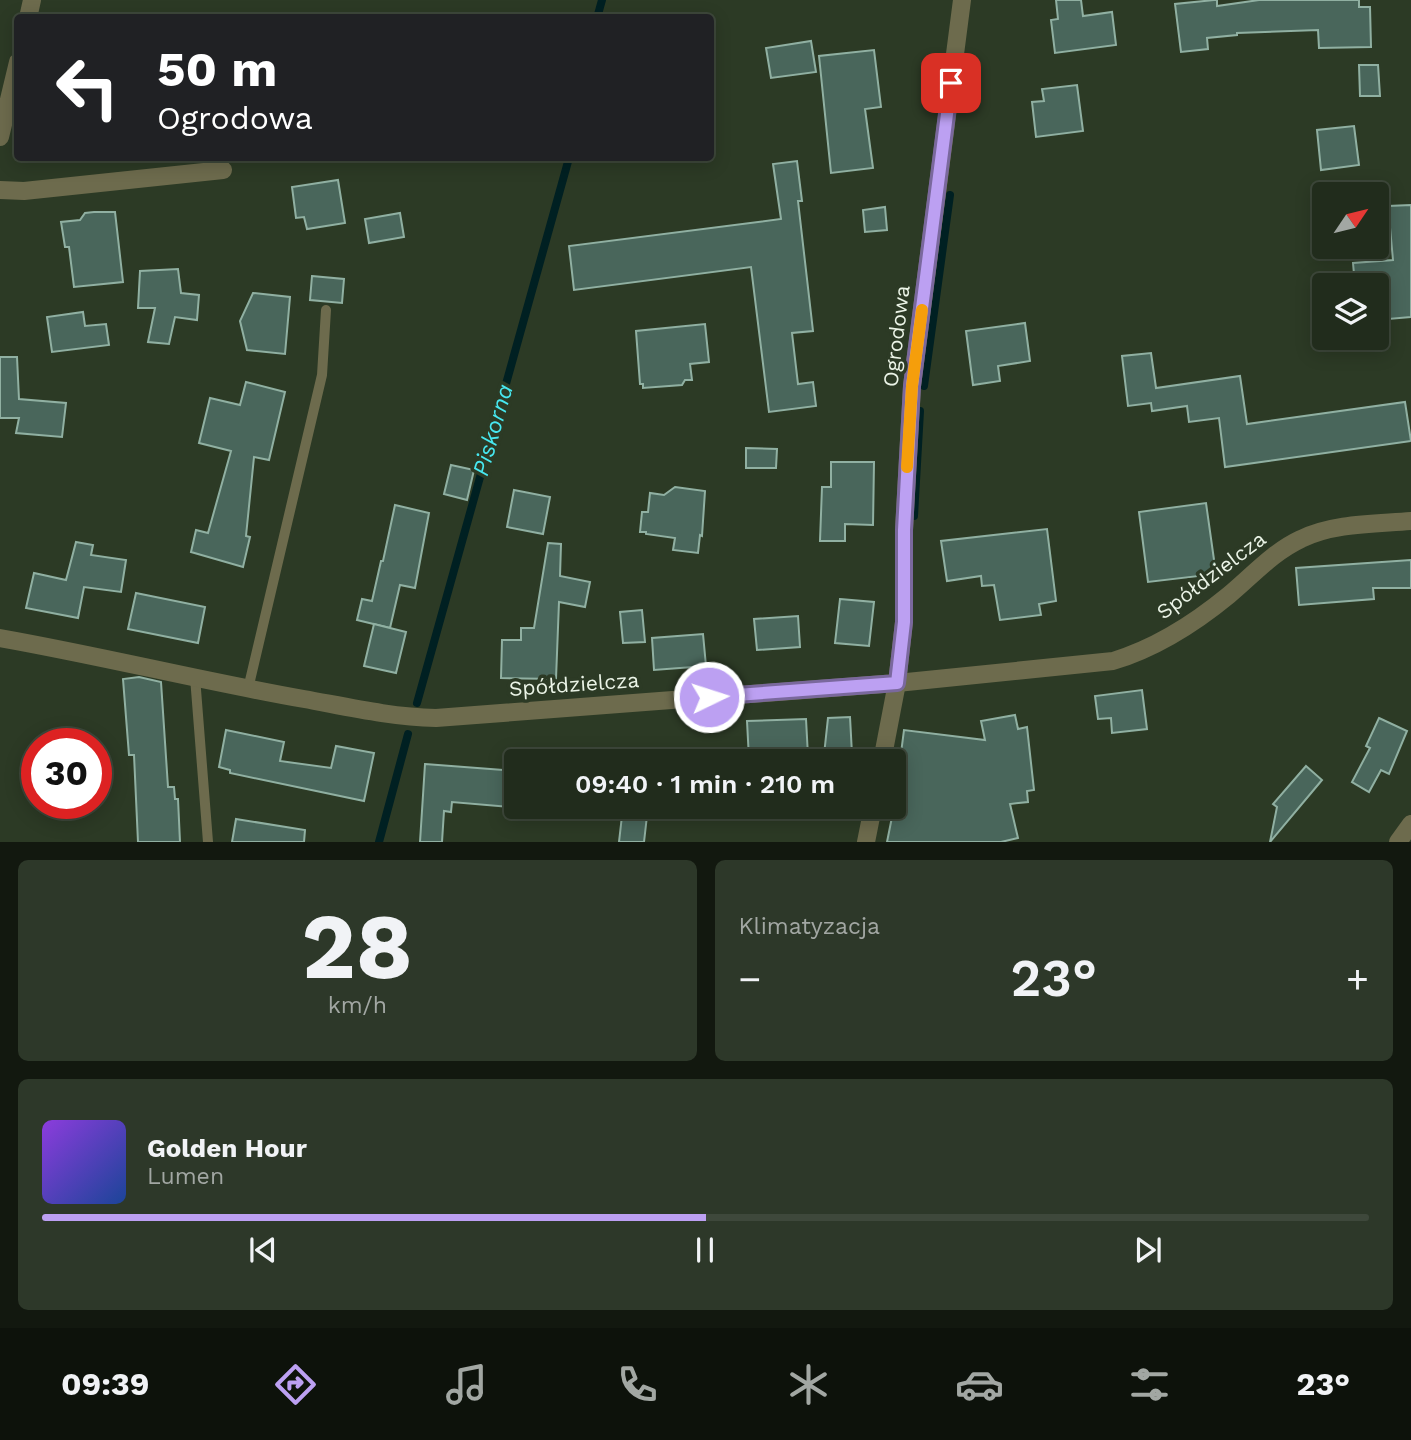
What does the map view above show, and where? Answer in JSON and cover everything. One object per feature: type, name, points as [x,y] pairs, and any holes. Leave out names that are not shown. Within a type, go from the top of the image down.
[{"type":"street","name":"Ogrodowa","points":[[884,749],[897,683],[904,622],[904,530],[912,386],[962,0]]},
{"type":"street","points":[[0,138],[14,79]]},
{"type":"street","points":[[0,190],[24,191],[223,170]]},
{"type":"street","name":"Spółdzielcza","points":[[0,638],[98,655],[248,689],[406,718],[436,718],[897,683],[1114,661],[1141,652],[1227,596],[1278,552],[1301,538],[1325,529],[1411,521]]},
{"type":"street","points":[[866,842],[871,819]]},
{"type":"street","points":[[1398,842],[1411,824]]},
{"type":"lane","points":[[248,689],[322,375],[326,310]]},
{"type":"lane","points":[[195,677],[208,842]]},
{"type":"building","points":[[1056,0],[1081,0],[1083,16],[1112,12],[1116,45],[1055,53],[1051,20],[1058,19]]},
{"type":"building","points":[[1217,0],[1217,6],[1259,0],[1359,0],[1359,7],[1370,7],[1371,47],[1319,48],[1318,30],[1237,33],[1207,38],[1208,49],[1181,52],[1175,4]]},
{"type":"building","points":[[811,41],[816,72],[771,78],[766,48]]},
{"type":"building","points":[[874,50],[881,107],[865,109],[873,168],[831,173],[819,56]]},
{"type":"building","points":[[1359,65],[1378,65],[1380,96],[1360,96]]},
{"type":"building","points":[[1077,85],[1083,131],[1036,137],[1032,102],[1044,101],[1042,89]]},
{"type":"building","points":[[1354,126],[1359,165],[1321,170],[1317,130]]},
{"type":"building","points":[[797,161],[802,201],[798,201],[813,331],[792,333],[798,384],[813,382],[816,406],[769,412],[751,267],[574,290],[569,246],[781,219],[773,164]]},
{"type":"building","points":[[338,180],[345,223],[307,229],[304,217],[296,218],[292,187]]},
{"type":"building","points":[[1411,205],[1411,317],[1389,319],[1389,273],[1354,273],[1353,263],[1393,260],[1390,206]]},
{"type":"building","points":[[885,207],[887,230],[865,232],[863,210]]},
{"type":"building","points":[[115,212],[123,282],[74,287],[69,247],[65,247],[61,222],[80,220],[85,213]]},
{"type":"building","points":[[400,213],[404,237],[369,243],[365,219]]},
{"type":"building","points":[[178,269],[181,293],[199,295],[197,320],[175,317],[169,344],[148,342],[155,308],[138,308],[140,271]]},
{"type":"building","points":[[312,276],[344,279],[342,303],[310,300]]},
{"type":"building","points":[[253,293],[290,297],[285,354],[247,350],[240,321]]},
{"type":"building","points":[[83,312],[85,326],[106,324],[109,345],[52,352],[47,317]]},
{"type":"building","points":[[1025,323],[1030,361],[998,366],[1000,381],[973,385],[966,331]]},
{"type":"building","points":[[705,324],[709,362],[690,364],[692,380],[685,380],[682,385],[643,388],[643,384],[640,384],[636,331]]},
{"type":"building","points":[[1151,353],[1156,388],[1240,376],[1247,424],[1405,402],[1411,441],[1225,467],[1219,418],[1189,422],[1187,406],[1152,411],[1151,403],[1128,406],[1122,356]]},
{"type":"building","points":[[0,357],[17,357],[19,399],[66,403],[62,437],[16,433],[19,418],[0,418]]},
{"type":"building","points":[[246,382],[285,392],[269,460],[254,457],[246,536],[250,537],[243,567],[191,552],[196,530],[208,533],[231,451],[199,443],[210,398],[240,405]]},
{"type":"building","points":[[746,448],[777,449],[776,468],[746,468]]},
{"type":"building","points":[[831,462],[874,462],[873,525],[845,524],[845,541],[820,541],[822,487],[831,487]]},
{"type":"building","points":[[451,465],[474,470],[467,500],[444,494]]},
{"type":"building","points":[[675,487],[705,491],[698,553],[673,550],[675,538],[640,532],[642,512],[648,512],[650,493],[664,495]]},
{"type":"building","points":[[514,490],[550,497],[543,534],[507,527]]},
{"type":"building","points":[[1206,503],[1216,574],[1148,582],[1139,512]]},
{"type":"building","points":[[395,505],[429,513],[415,588],[400,585],[390,628],[357,620],[362,599],[372,601]]},
{"type":"building","points":[[1047,529],[1056,601],[1039,604],[1041,615],[1000,620],[994,585],[982,586],[981,576],[947,581],[941,541]]},
{"type":"building","points":[[76,542],[93,545],[91,555],[126,560],[121,592],[84,587],[78,618],[26,608],[34,573],[66,580]]},
{"type":"building","points":[[548,543],[561,544],[560,576],[590,582],[585,607],[559,602],[556,679],[501,678],[502,640],[521,640],[521,628],[534,628]]},
{"type":"building","points":[[1411,560],[1411,588],[1373,588],[1374,599],[1299,605],[1296,568]]},
{"type":"building","points":[[136,593],[205,607],[198,643],[128,629]]},
{"type":"building","points":[[840,599],[874,602],[869,646],[835,643]]},
{"type":"building","points":[[642,610],[645,642],[623,643],[620,612]]},
{"type":"building","points":[[798,616],[800,647],[757,650],[754,619]]},
{"type":"building","points":[[374,624],[406,632],[396,673],[364,666]]},
{"type":"building","points":[[703,634],[706,666],[654,670],[652,638]]},
{"type":"building","points":[[139,677],[161,682],[168,787],[174,787],[175,799],[178,799],[180,842],[138,842],[134,755],[129,755],[123,679]]},
{"type":"building","points":[[1142,690],[1147,729],[1112,733],[1111,718],[1098,719],[1095,696]]},
{"type":"building","points":[[1015,715],[1018,729],[1027,727],[1034,790],[1027,791],[1028,802],[1010,804],[1018,838],[1001,842],[887,842],[892,819],[906,819],[906,749],[902,749],[904,730],[985,740],[981,721]]},
{"type":"building","points":[[850,717],[852,749],[825,749],[828,718]]},
{"type":"building","points":[[1379,718],[1407,731],[1389,774],[1381,770],[1369,792],[1352,782],[1370,748],[1366,746]]},
{"type":"building","points":[[806,719],[808,749],[748,749],[747,721]]},
{"type":"building","points":[[226,730],[284,742],[280,761],[331,768],[336,746],[374,753],[364,801],[230,773],[230,770],[219,767]]},
{"type":"building","points":[[425,764],[504,770],[504,806],[452,802],[451,812],[444,811],[442,842],[420,842]]},
{"type":"building","points":[[1306,766],[1322,780],[1270,842],[1277,807],[1273,804]]},
{"type":"building","points":[[236,819],[305,830],[304,842],[232,842]]},
{"type":"building","points":[[622,819],[647,819],[644,842],[619,842]]},
{"type":"waterway","name":"Piskorna","points":[[598,14],[602,0]]},
{"type":"waterway","name":"Piskorna","points":[[417,703],[568,161]]},
{"type":"waterway","points":[[924,386],[950,195]]},
{"type":"waterway","points":[[914,516],[920,411]]},
{"type":"waterway","name":"Piskorna","points":[[379,842],[408,734]]},
{"type":"slow traffic","points":[[907,467],[912,386],[922,310]]},
{"type":"route","points":[[709,697],[897,683],[904,622],[904,530],[912,386],[951,83]]}]
